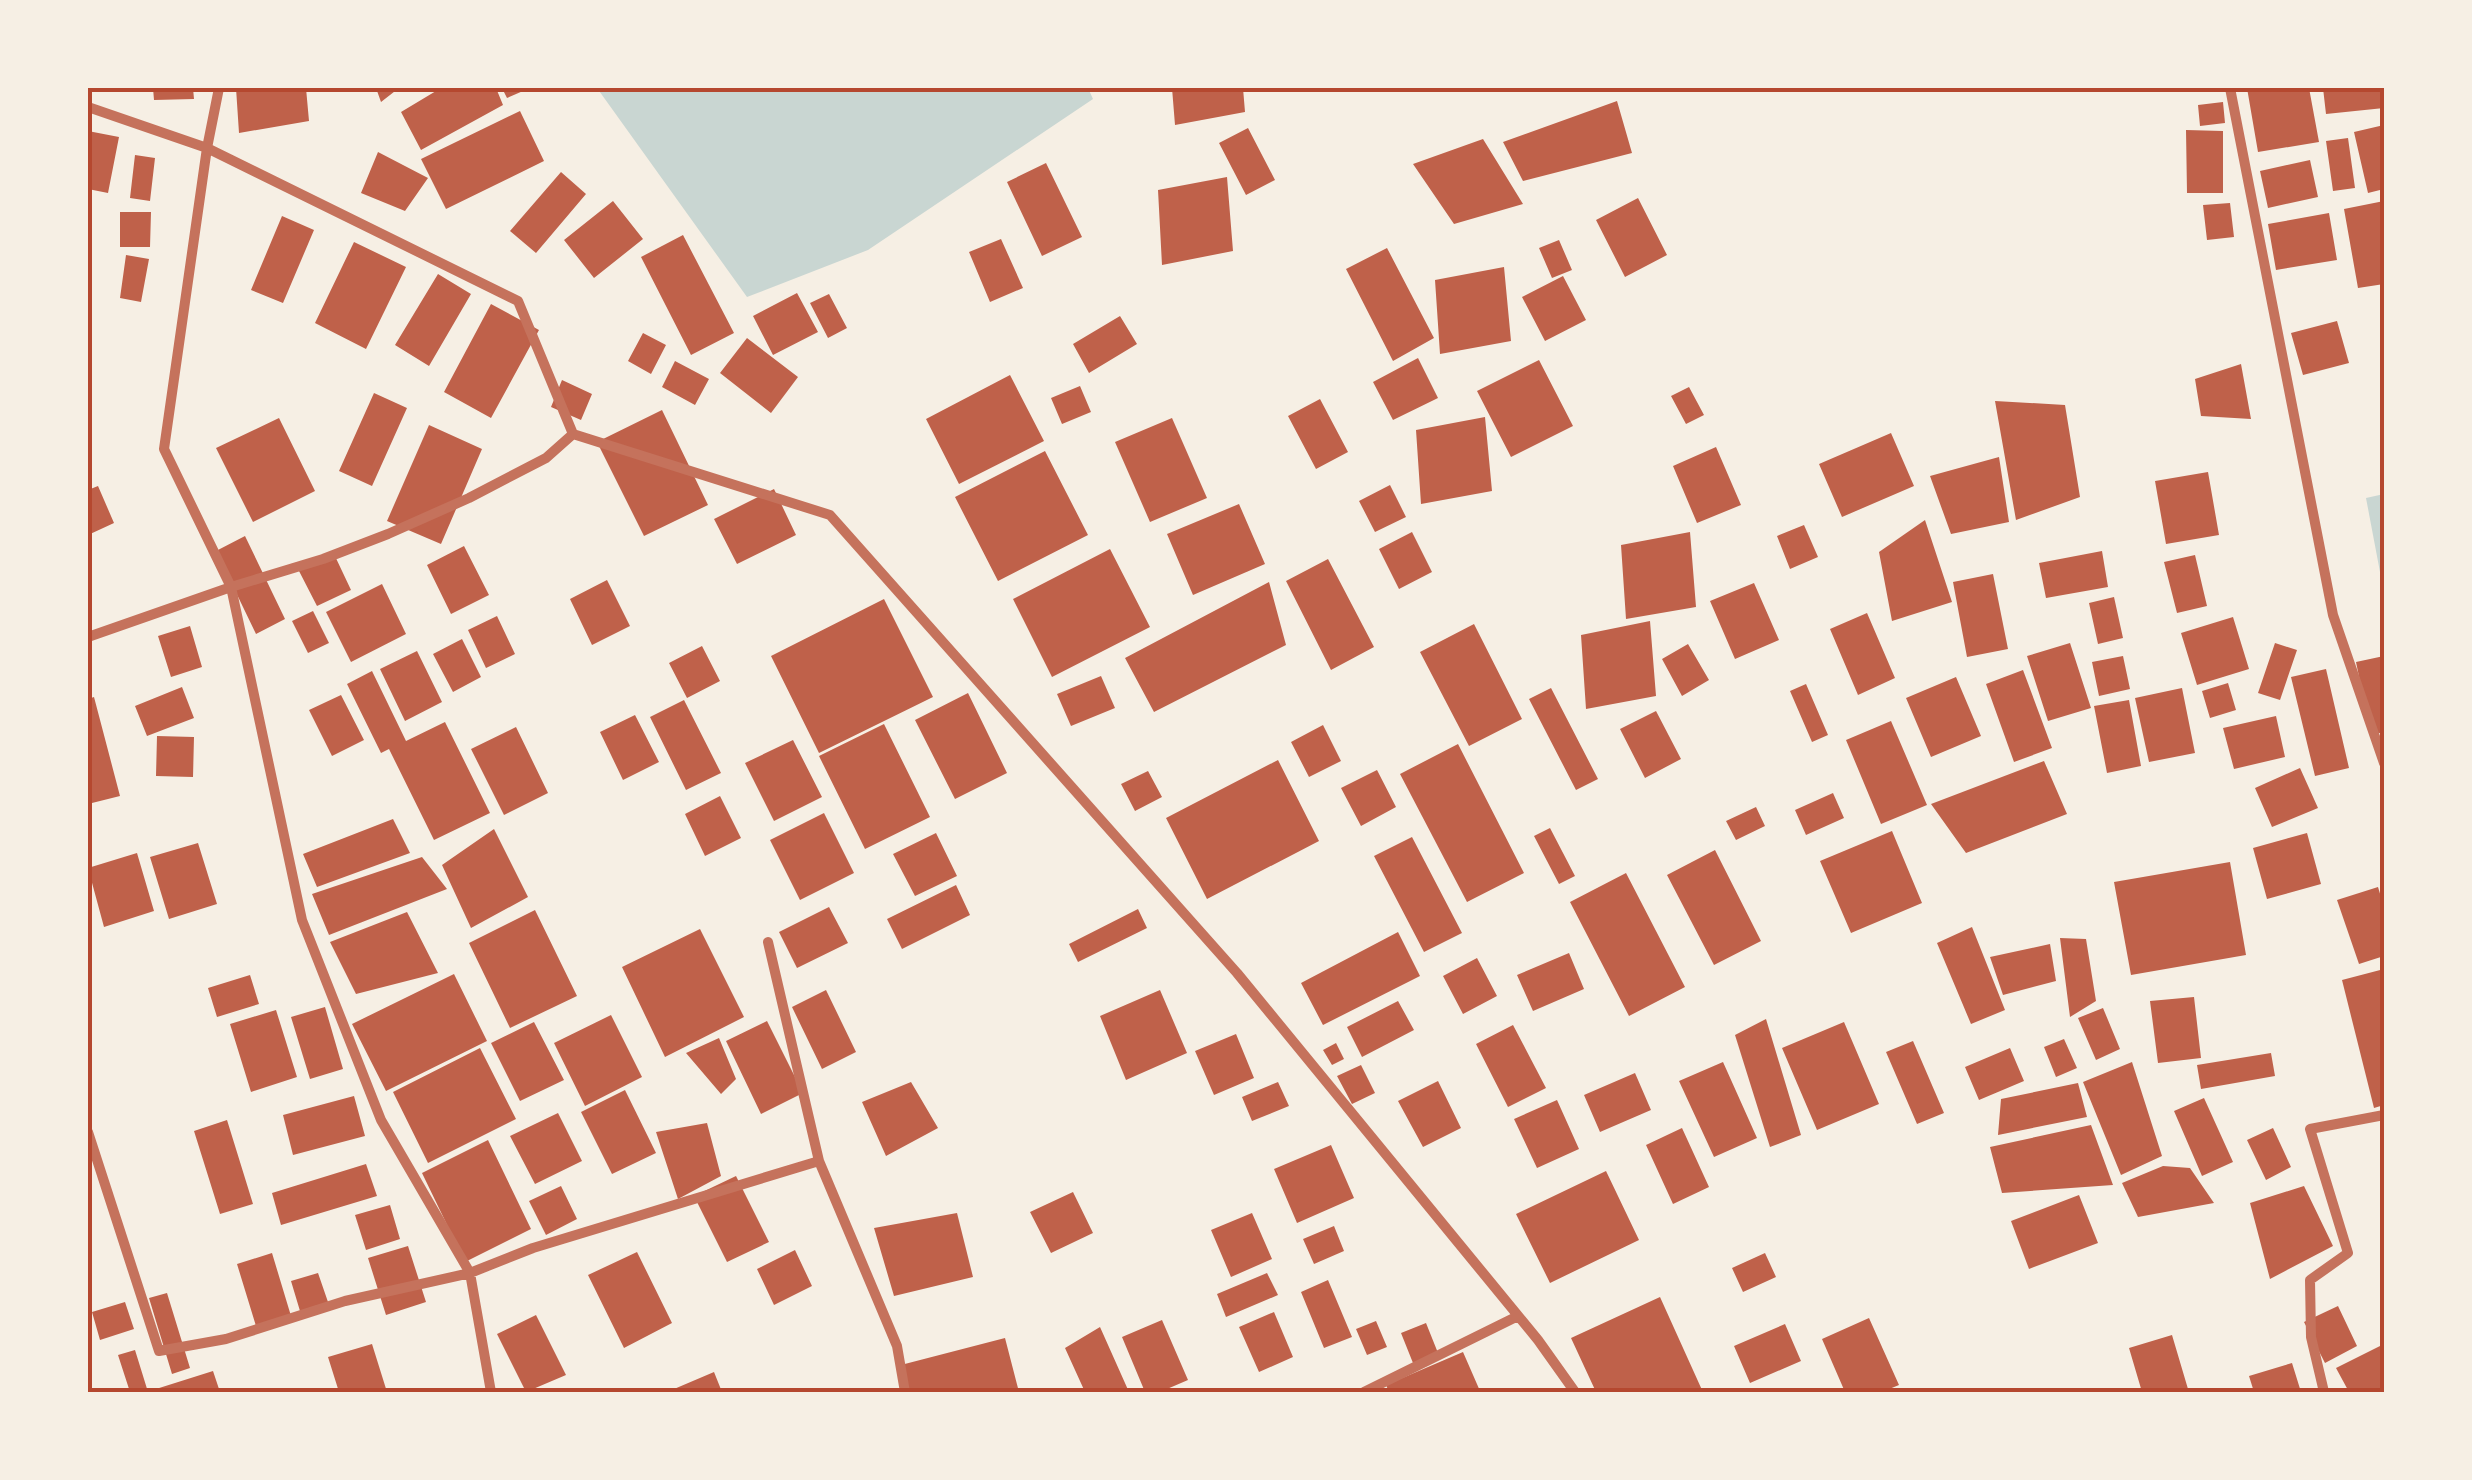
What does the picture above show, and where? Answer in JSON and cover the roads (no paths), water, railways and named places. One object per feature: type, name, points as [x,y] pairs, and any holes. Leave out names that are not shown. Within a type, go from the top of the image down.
[{"type":"street","points":[[219,88],[164,449],[231,586],[302,920],[381,1120],[470,1272],[491,1392]]},
{"type":"street","points":[[2230,88],[2333,615],[2384,763]]},
{"type":"street","points":[[88,106],[207,148],[518,301],[573,434]]},
{"type":"street","points":[[88,637],[388,534],[546,458],[573,434]]},
{"type":"street","points":[[573,434],[830,515],[1236,972],[1518,1316],[1575,1392]]},
{"type":"street","points":[[768,942],[820,1161],[897,1346],[905,1392]]},
{"type":"street","points":[[2324,1392],[2311,1336],[2310,1280],[2348,1253],[2310,1129],[2384,1115]]},
{"type":"street","points":[[88,1132],[159,1351],[226,1339],[344,1302],[470,1272],[533,1248],[820,1161]]},
{"type":"street","points":[[1364,1392],[1518,1316]]}]
